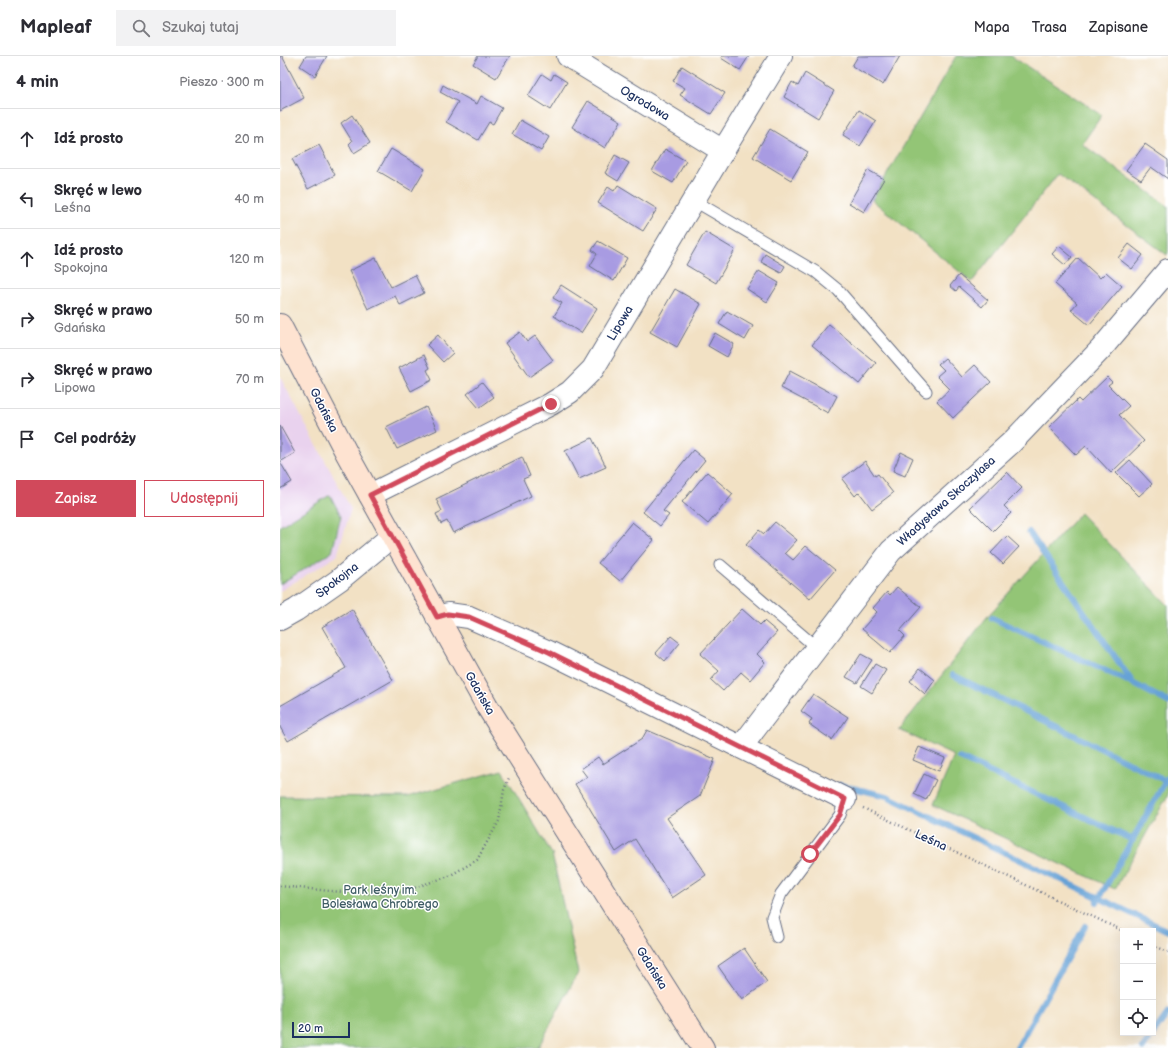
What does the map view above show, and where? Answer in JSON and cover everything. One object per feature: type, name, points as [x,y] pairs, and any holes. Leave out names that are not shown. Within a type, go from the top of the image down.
[{"type":"main road","name":"Gdańska","points":[[280,325],[347,454],[487,706],[703,1048]]},
{"type":"street","name":"Ogrodowa","points":[[568,56],[723,151]]},
{"type":"street","name":"Lipowa","points":[[370,495],[551,404],[570,392],[593,369],[693,200],[781,56]]},
{"type":"street","name":"Władysława Skoczylasa","points":[[741,747],[891,551],[1012,442],[1101,349],[1168,270]]},
{"type":"street","name":"Spokojna","points":[[280,619],[296,610],[339,580],[392,536]]},
{"type":"street","points":[[437,617],[448,614],[469,617],[549,652],[845,799]]},
{"type":"lane","points":[[693,200],[816,272],[838,290],[926,391]]},
{"type":"lane","points":[[720,566],[817,648]]},
{"type":"lane","points":[[777,938],[772,917],[781,894],[840,815],[845,799]]},
{"type":"path","points":[[280,886],[375,894],[402,892],[449,876],[477,860],[499,821],[504,790],[510,774]]},
{"type":"path","name":"Leśna","points":[[845,799],[1120,930]]},
{"type":"path","points":[[1156,946],[1168,952]]},
{"type":"shaded area","points":[[280,377],[351,509],[337,556],[280,591]]},
{"type":"green space","points":[[956,56],[1011,56],[1102,115],[1082,144],[1168,206],[1167,255],[1058,174],[972,282],[872,200]]},
{"type":"green space","points":[[330,495],[341,516],[332,552],[280,584],[280,526]]},
{"type":"green space","points":[[1080,513],[1168,605],[1168,795],[1115,889],[933,805],[954,756],[899,730],[987,617]]},
{"type":"green space","name":"Park leśny im. Bolesława Chrobrego","points":[[502,770],[552,854],[578,973],[538,1048],[280,1048],[280,796],[407,797]]},
{"type":"building","points":[[280,56],[282,56],[304,98],[280,111]]},
{"type":"building","points":[[306,56],[327,56],[315,76],[300,66]]},
{"type":"building","points":[[478,56],[510,56],[496,78],[473,64]]},
{"type":"building","points":[[722,56],[749,56],[740,70],[721,58]]},
{"type":"building","points":[[858,56],[900,56],[883,85],[852,66]]},
{"type":"building","points":[[682,66],[725,93],[711,114],[680,95],[685,88],[673,81]]},
{"type":"building","points":[[805,73],[834,91],[818,118],[784,97],[792,82],[798,86]]},
{"type":"building","points":[[542,74],[551,80],[554,74],[567,82],[550,110],[528,96]]},
{"type":"building","points":[[443,85],[477,104],[481,96],[502,108],[493,124],[489,122],[478,140],[446,122],[458,102],[440,92]]},
{"type":"building","points":[[588,101],[621,121],[605,148],[572,127]]},
{"type":"building","points":[[859,110],[876,121],[860,146],[843,135]]},
{"type":"building","points":[[352,115],[370,143],[354,153],[349,144],[352,141],[341,123]]},
{"type":"building","points":[[520,120],[549,137],[541,151],[512,134]]},
{"type":"building","points":[[770,129],[808,152],[791,180],[753,157]]},
{"type":"building","points":[[1145,144],[1168,160],[1168,179],[1151,167],[1141,180],[1126,170]]},
{"type":"building","points":[[319,145],[335,175],[308,189],[292,159]]},
{"type":"building","points":[[391,149],[425,169],[412,191],[378,171]]},
{"type":"building","points":[[665,149],[686,161],[673,183],[652,171]]},
{"type":"building","points":[[615,155],[629,163],[618,181],[605,173]]},
{"type":"building","points":[[868,170],[884,179],[864,212],[849,203]]},
{"type":"building","points":[[618,185],[657,209],[643,231],[598,203],[608,187],[614,191]]},
{"type":"building","points":[[705,232],[735,250],[716,283],[686,265]]},
{"type":"building","points":[[598,241],[627,258],[614,281],[590,266],[597,254],[592,250]]},
{"type":"building","points":[[1129,244],[1143,255],[1132,269],[1118,258]]},
{"type":"building","points":[[1059,246],[1072,257],[1065,265],[1052,254]]},
{"type":"building","points":[[765,254],[785,266],[781,273],[761,262]]},
{"type":"building","points":[[376,258],[391,287],[415,275],[424,293],[400,305],[395,296],[368,309],[349,271]]},
{"type":"building","points":[[1078,258],[1100,278],[1106,272],[1122,286],[1089,325],[1071,310],[1077,303],[1055,284]]},
{"type":"building","points":[[759,271],[779,283],[767,302],[747,289]]},
{"type":"building","points":[[959,275],[988,300],[982,307],[959,287],[956,291],[950,286]]},
{"type":"building","points":[[561,285],[597,308],[581,333],[554,316],[562,303],[553,298]]},
{"type":"building","points":[[675,289],[701,304],[677,347],[650,332]]},
{"type":"building","points":[[727,311],[753,326],[745,340],[719,324]]},
{"type":"building","points":[[829,324],[876,363],[859,384],[812,345]]},
{"type":"building","points":[[520,332],[527,342],[535,336],[553,360],[529,377],[505,343]]},
{"type":"building","points":[[715,333],[734,344],[727,357],[708,346]]},
{"type":"building","points":[[438,335],[453,353],[443,362],[427,345]]},
{"type":"building","points":[[424,355],[430,368],[427,370],[432,380],[411,391],[399,368]]},
{"type":"building","points":[[945,358],[962,377],[975,365],[991,382],[953,418],[937,401],[950,389],[937,376],[944,370],[938,364]]},
{"type":"building","points":[[790,371],[837,396],[828,413],[781,388]]},
{"type":"building","points":[[1107,377],[1112,382],[1108,385],[1129,406],[1119,415],[1144,441],[1111,473],[1086,446],[1076,455],[1049,427],[1078,399],[1081,402]]},
{"type":"building","points":[[482,382],[494,397],[479,408],[467,394]]},
{"type":"building","points":[[426,407],[437,430],[397,449],[386,427]]},
{"type":"building","points":[[280,426],[295,453],[280,462]]},
{"type":"building","points":[[592,438],[606,467],[579,479],[565,451]]},
{"type":"building","points":[[693,450],[705,460],[663,511],[669,515],[660,526],[643,512]]},
{"type":"building","points":[[901,452],[913,458],[905,476],[893,471]]},
{"type":"building","points":[[522,457],[530,476],[523,479],[531,496],[453,533],[447,521],[441,524],[436,514],[442,511],[436,499]]},
{"type":"building","points":[[1130,460],[1152,484],[1139,496],[1116,473]]},
{"type":"building","points":[[865,461],[875,476],[878,474],[893,493],[872,509],[859,492],[855,496],[842,479]]},
{"type":"building","points":[[280,462],[292,482],[280,489]]},
{"type":"building","points":[[707,472],[733,494],[708,524],[682,502]]},
{"type":"building","points":[[1007,472],[1022,488],[1004,506],[1011,513],[993,531],[970,508]]},
{"type":"building","points":[[632,522],[654,540],[620,581],[598,563]]},
{"type":"building","points":[[775,522],[797,540],[785,553],[793,560],[806,546],[835,570],[810,599],[746,545],[759,530],[764,534]]},
{"type":"building","points":[[1007,536],[1019,547],[1003,564],[991,553]]},
{"type":"building","points":[[897,587],[921,607],[900,631],[905,636],[890,653],[862,629],[877,612],[873,608],[887,592],[890,595]]},
{"type":"building","points":[[352,609],[393,680],[288,741],[280,727],[280,706],[346,668],[322,627]]},
{"type":"building","points":[[742,609],[760,625],[764,621],[777,632],[757,654],[765,662],[750,680],[741,672],[723,691],[711,680],[719,671],[700,654]]},
{"type":"building","points":[[671,636],[680,643],[665,661],[656,653]]},
{"type":"building","points":[[861,654],[872,660],[857,683],[846,677]]},
{"type":"building","points":[[875,664],[886,670],[872,693],[861,686]]},
{"type":"building","points":[[920,668],[935,680],[925,694],[910,681]]},
{"type":"building","points":[[813,694],[848,717],[832,740],[809,724],[812,719],[801,711]]},
{"type":"building","points":[[647,730],[715,759],[700,796],[667,818],[706,875],[672,898],[635,839],[616,852],[575,784],[587,777],[581,769],[598,757],[603,764],[642,739]]},
{"type":"building","points":[[919,747],[945,758],[939,771],[913,760]]},
{"type":"building","points":[[924,774],[936,780],[926,800],[914,794]]},
{"type":"building","points":[[744,948],[767,982],[742,1000],[718,966]]},
{"type":"waterway","points":[[1029,532],[1133,683]]},
{"type":"waterway","points":[[992,618],[1134,684],[1168,702]]},
{"type":"waterway","points":[[953,675],[1166,781]]},
{"type":"waterway","points":[[960,758],[1133,840]]},
{"type":"waterway","points":[[1097,902],[1168,777]]},
{"type":"waterway","points":[[840,785],[887,796],[1168,931]]},
{"type":"waterway","points":[[1017,1048],[1085,926]]},
{"type":"waterway","points":[[1143,1048],[1168,1013]]},
{"type":"route","points":[[551,404],[370,495],[437,617],[448,614],[469,617],[549,652],[845,799],[840,815],[810,854]]}]
